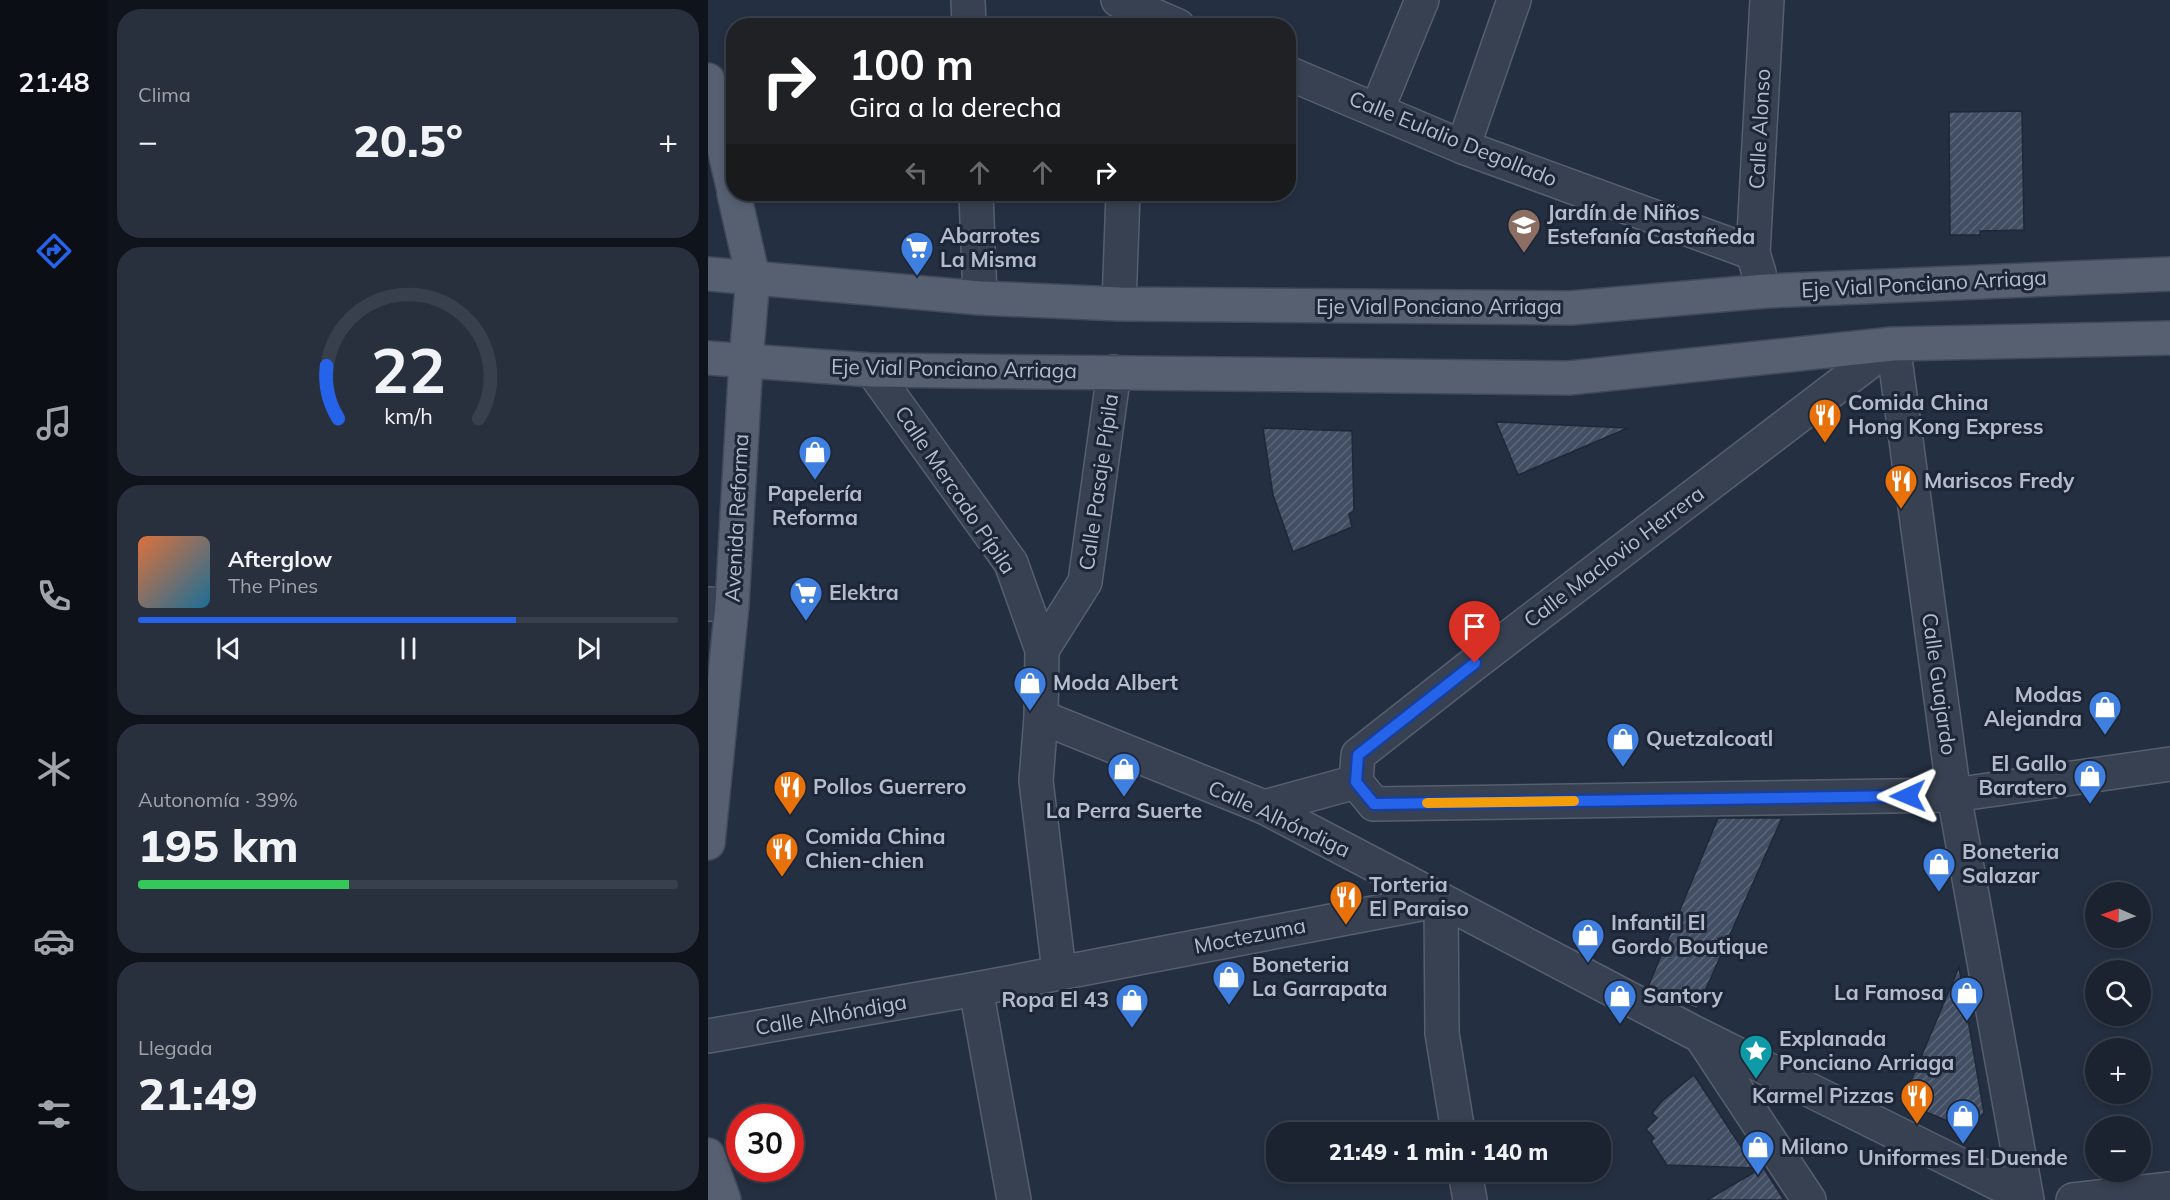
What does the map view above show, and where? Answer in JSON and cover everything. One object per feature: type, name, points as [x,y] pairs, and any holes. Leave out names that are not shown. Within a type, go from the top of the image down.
[{"type":"main road","name":"Avenida Reforma","points":[[708,80],[726,158]]},
{"type":"main road","name":"Avenida Reforma","points":[[708,843],[720,604],[753,277],[736,201]]},
{"type":"main road","name":"Eje Vial Ponciano Arriaga","points":[[708,274],[980,298],[1119,304],[1570,308],[1766,291],[2170,274]]},
{"type":"main road","name":"Eje Vial Ponciano Arriaga","points":[[708,358],[872,370],[1569,378],[1893,344],[2170,338]]},
{"type":"main road","points":[[708,1155],[724,1200]]},
{"type":"street","points":[[968,0],[969,18]]},
{"type":"street","points":[[1377,110],[1422,0]]},
{"type":"street","points":[[1463,147],[1514,0]]},
{"type":"street","name":"Calle Alonso","points":[[1766,291],[1753,253],[1767,0]]},
{"type":"street","points":[[1126,6],[1157,18]]},
{"type":"street","name":"Calle Eulalio Degollado","points":[[1296,76],[1463,147],[1753,253]]},
{"type":"street","points":[[976,201],[980,298]]},
{"type":"street","points":[[1119,304],[1123,201]]},
{"type":"street","name":"Calle Maclovio Herrera","points":[[1356,782],[1358,755],[1893,344]]},
{"type":"street","name":"Calle Guajardo","points":[[1893,344],[1954,795],[2025,1200]]},
{"type":"street","name":"Calle Mercado Pípila","points":[[872,370],[1011,563],[1042,650],[1041,717],[1036,781],[1059,971]]},
{"type":"street","name":"Calle Pasaje Pípila","points":[[1042,650],[1085,582],[1114,372]]},
{"type":"street","name":"Calle Alhóndiga","points":[[1041,717],[1264,807],[1701,1036],[2013,1191],[2025,1200]]},
{"type":"street","points":[[1264,807],[1356,782],[1374,804],[1954,795],[2170,764]]},
{"type":"street","points":[[1441,900],[1442,1033],[1456,1122]]},
{"type":"street","name":"Moctezuma","points":[[1059,971],[1441,900]]},
{"type":"street","name":"Calle Alhóndiga","points":[[708,1036],[976,989],[1059,971]]},
{"type":"street","points":[[976,989],[1014,1200]]},
{"type":"street","name":"Calle Alhóndiga","points":[[1701,1036],[1809,1200]]},
{"type":"street","points":[[1467,1182],[1470,1200]]},
{"type":"street","points":[[2073,1200],[2170,1189]]},
{"type":"building","points":[[2022,111],[2024,230],[1980,231],[1980,235],[1950,235],[1949,112]]},
{"type":"building","points":[[1496,422],[1628,428],[1518,475]]},
{"type":"building","points":[[1263,428],[1352,431],[1354,511],[1349,514],[1352,527],[1293,552],[1273,495]]},
{"type":"building","points":[[1718,818],[1782,818],[1697,1009],[1648,987]]},
{"type":"building","points":[[1959,967],[1984,1113],[1969,1130],[1902,1102]]},
{"type":"building","points":[[1694,1075],[1755,1168],[1667,1165],[1651,1141],[1654,1138],[1646,1129],[1657,1118],[1652,1113],[1662,1101]]},
{"type":"building","name":"Milano","points":[[1763,1167],[1784,1200],[1707,1200]]},
{"type":"slow traffic","points":[[1427,803],[1574,801]]},
{"type":"place","name":"Jardín de Niños Estefanía Castañeda","points":[[1524,254]]},
{"type":"place","name":"Abarrotes La Misma","points":[[917,277]]},
{"type":"place","name":"Comida China Hong Kong Express","points":[[1825,444]]},
{"type":"place","name":"Papelería Reforma","points":[[815,481]]},
{"type":"place","name":"Mariscos Fredy","points":[[1901,510]]},
{"type":"place","name":"Elektra","points":[[806,622]]},
{"type":"place","name":"Moda Albert","points":[[1030,712]]},
{"type":"place","name":"Modas Alejandra","points":[[2105,736]]},
{"type":"place","name":"Quetzalcoatl","points":[[1623,768]]},
{"type":"place","name":"La Perra Suerte","points":[[1124,798]]},
{"type":"place","name":"El Gallo Baratero","points":[[2090,805]]},
{"type":"place","name":"Pollos Guerrero","points":[[790,816]]},
{"type":"place","name":"Comida China Chien-chien","points":[[782,878]]},
{"type":"place","name":"Boneteria Salazar","points":[[1939,893]]},
{"type":"place","name":"Torteria El Paraiso","points":[[1346,926]]},
{"type":"place","name":"Infantil El Gordo Boutique","points":[[1588,964]]},
{"type":"place","name":"Boneteria La Garrapata","points":[[1229,1006]]},
{"type":"place","name":"La Famosa","points":[[1967,1022]]},
{"type":"place","name":"Santory","points":[[1620,1025]]},
{"type":"place","name":"Ropa El 43","points":[[1132,1029]]},
{"type":"place","name":"Explanada Ponciano Arriaga","points":[[1756,1080]]},
{"type":"place","name":"Karmel Pizzas","points":[[1917,1125]]},
{"type":"place","name":"Uniformes El Duende","points":[[1963,1145]]},
{"type":"place","name":"Milano","points":[[1758,1176]]},
{"type":"route","points":[[1475,663],[1358,755],[1356,782],[1374,804],[1908,796]]}]
